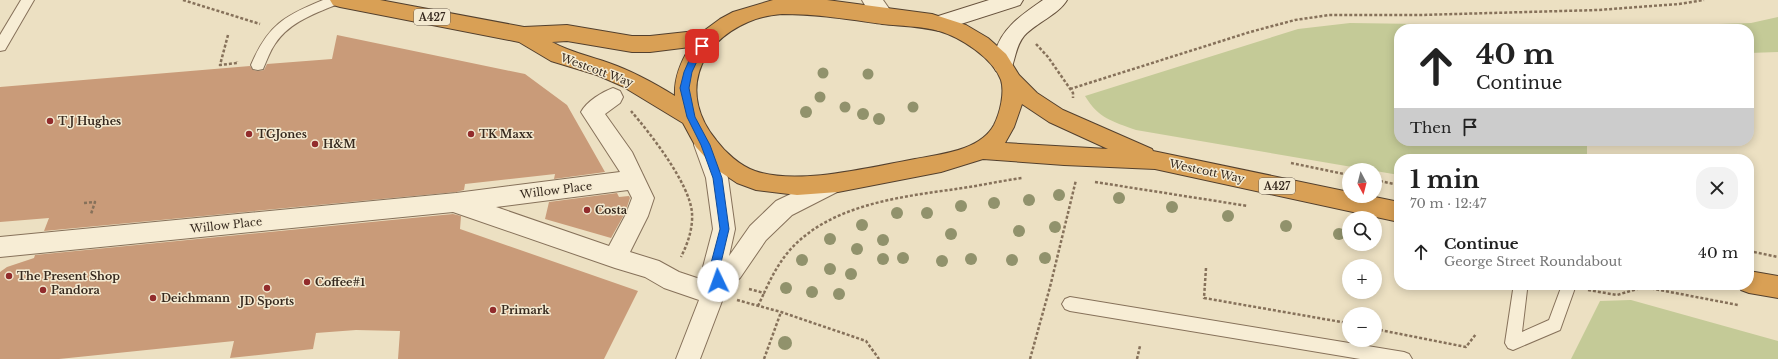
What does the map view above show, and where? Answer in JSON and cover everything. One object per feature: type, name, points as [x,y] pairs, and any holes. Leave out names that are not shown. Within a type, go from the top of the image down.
[{"type":"highway","name":"Westcott Way","points":[[340,0],[524,35],[567,33],[632,44],[650,44],[709,37],[727,24],[742,16],[785,3],[939,23],[963,32],[984,44],[1030,100],[1056,116],[1155,160]]},
{"type":"highway","name":"Westcott Way","points":[[524,35],[558,55],[603,69],[629,80],[691,117]]},
{"type":"highway","points":[[709,37],[695,56],[688,72],[684,88],[691,117],[706,145],[729,167],[754,180],[780,185],[833,183],[954,160],[982,150],[1001,133],[1011,106],[1007,73]]},
{"type":"highway","name":"Westcott Way","points":[[982,150],[1064,156],[1155,160],[1394,211]]},
{"type":"highway","points":[[1754,283],[1778,287]]},
{"type":"street","points":[[872,0],[886,17]]},
{"type":"street","points":[[939,23],[1013,0]]},
{"type":"street","points":[[1007,73],[1007,47],[1017,30],[1031,17],[1058,0]]},
{"type":"street","points":[[615,258],[637,216],[643,198],[624,158],[592,112],[620,102]]},
{"type":"street","points":[[706,145],[717,178],[724,229],[715,267],[716,289]]},
{"type":"street","name":"Willow Place","points":[[0,247],[453,202],[635,180]]},
{"type":"street","points":[[688,359],[716,289],[732,271],[758,233],[784,208],[833,183]]},
{"type":"street","name":"Willow Place","points":[[453,202],[615,258],[651,268],[672,280],[716,289]]},
{"type":"lane","points":[[0,46],[14,20],[28,0]]},
{"type":"lane","points":[[258,65],[264,48],[278,29],[299,15],[336,0]]},
{"type":"lane","points":[[1519,290],[1520,297],[1513,343],[1555,325],[1567,290]]},
{"type":"lane","points":[[1070,304],[1404,359]]},
{"type":"path","points":[[183,0],[264,25]]},
{"type":"path","points":[[1033,42],[1048,57],[1070,89],[1250,32],[1295,20],[1329,14],[1420,15],[1598,10],[1679,4],[1704,0]]},
{"type":"path","points":[[228,35],[220,65],[237,63]]},
{"type":"path","points":[[620,102],[647,128],[667,158],[686,191],[692,213],[688,243],[678,263]]},
{"type":"path","points":[[758,306],[775,269],[794,245],[824,223],[852,211],[914,194],[1027,177]]},
{"type":"path","points":[[1071,180],[1083,181]]},
{"type":"path","points":[[1030,359],[1050,287],[1065,220],[1076,180]]},
{"type":"path","points":[[1382,181],[1394,184]]},
{"type":"path","points":[[1090,182],[1248,206]]},
{"type":"path","points":[[84,204],[95,202],[89,218]]},
{"type":"path","points":[[1754,252],[1778,257]]},
{"type":"path","points":[[1206,268],[1204,298],[1342,322]]},
{"type":"path","points":[[744,287],[764,293]]},
{"type":"path","points":[[716,289],[758,306],[781,312],[866,341],[878,359]]},
{"type":"path","points":[[1585,290],[1617,295],[1634,290]]},
{"type":"path","points":[[1659,290],[1741,306]]},
{"type":"path","points":[[764,359],[781,312]]},
{"type":"path","points":[[1382,330],[1466,347],[1476,334]]},
{"type":"path","points":[[1137,359],[1140,346]]},
{"type":"green space","points":[[1778,17],[1778,52],[1754,53],[1754,24],[1718,24],[1751,23]]},
{"type":"green space","points":[[1350,23],[1418,24],[1394,24],[1394,146],[1587,146],[1587,154],[1394,154],[1394,174],[1382,172],[1382,163],[1342,163],[1342,165],[1136,130],[1113,121],[1101,114],[1090,104],[1085,96],[1298,29]]},
{"type":"green space","points":[[1631,300],[1778,341],[1778,359],[1571,359],[1600,301]]},
{"type":"building","points":[[337,35],[525,74],[567,105],[605,172],[554,179],[555,174],[465,184],[464,190],[456,192],[44,231],[49,218],[0,222],[0,87],[250,66],[253,70],[258,71],[264,70],[267,64],[332,59]]},
{"type":"building","name":"Costa","points":[[617,193],[619,197],[629,196],[630,198],[625,213],[611,238],[545,219],[549,202]]},
{"type":"building","points":[[453,214],[461,216],[460,229],[638,291],[604,359],[398,359],[400,331],[356,330],[316,333],[313,349],[230,358],[234,341],[59,359],[0,359],[0,272],[7,267],[34,258],[35,255]]},
{"type":"place","name":"T J Hughes","points":[[50,121]]},
{"type":"place","name":"TGJones","points":[[249,134]]},
{"type":"place","name":"TK Maxx","points":[[471,134]]},
{"type":"place","name":"H&M","points":[[315,144]]},
{"type":"place","name":"Costa","points":[[587,210]]},
{"type":"place","name":"The Present Shop","points":[[9,276]]},
{"type":"place","name":"Coffee#1","points":[[307,282]]},
{"type":"place","name":"JD Sports","points":[[267,288]]},
{"type":"place","name":"Pandora","points":[[43,290]]},
{"type":"place","name":"Deichmann","points":[[153,298]]},
{"type":"place","name":"Primark","points":[[493,310]]},
{"type":"route","points":[[702,46],[695,56],[688,72],[684,88],[691,117],[706,145],[717,178],[724,229],[715,267],[718,281]]}]
